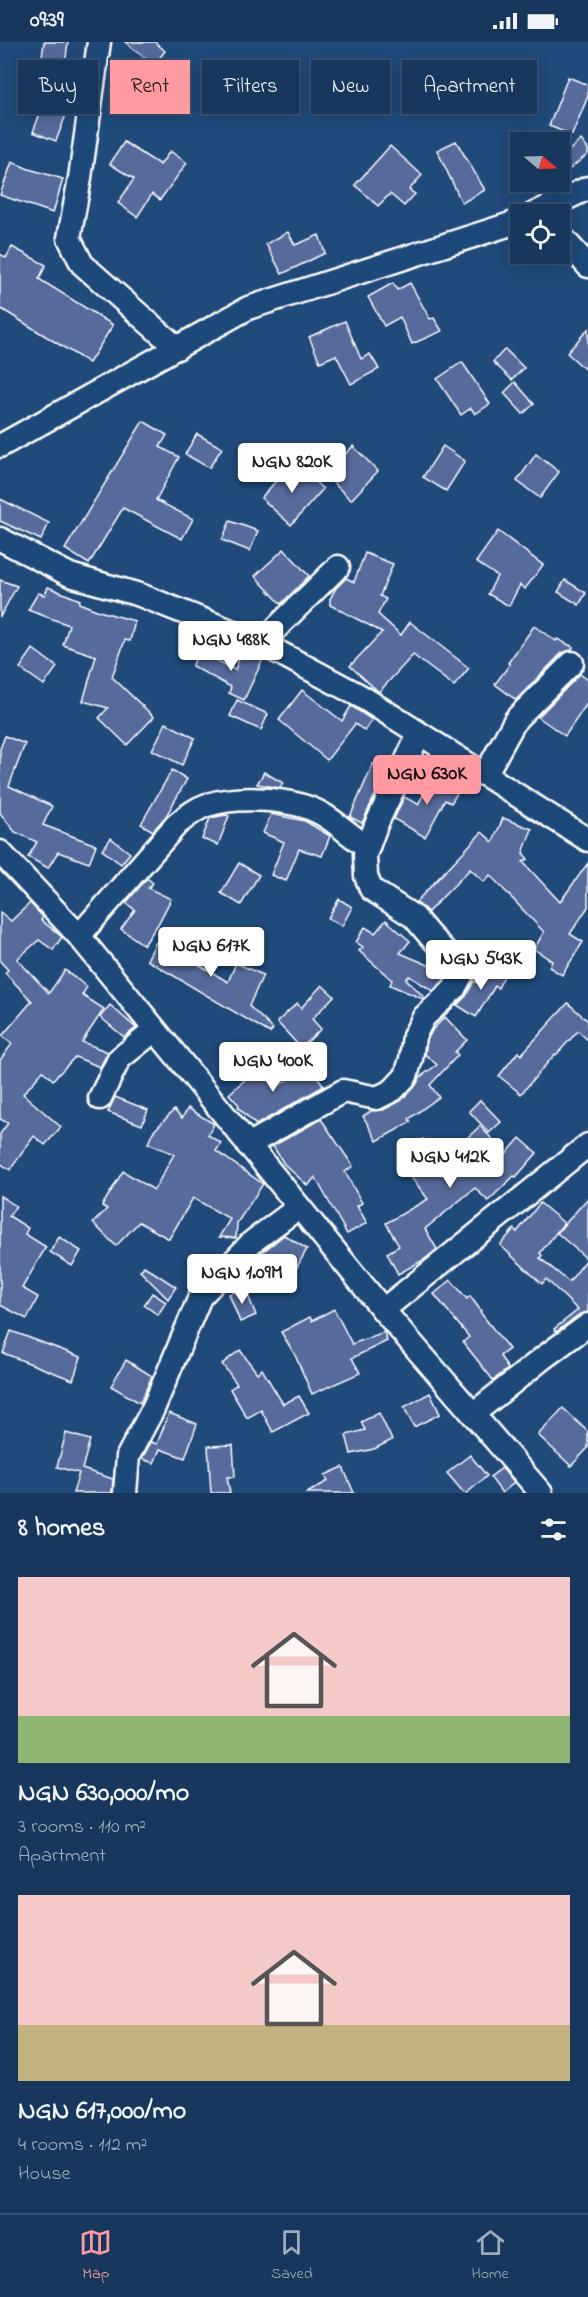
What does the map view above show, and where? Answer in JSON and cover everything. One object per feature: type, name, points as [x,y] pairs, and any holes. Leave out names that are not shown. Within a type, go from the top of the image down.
[{"type":"street","points":[[99,42],[69,238],[81,264],[177,348]]},
{"type":"street","points":[[555,204],[588,188]]},
{"type":"street","points":[[0,446],[248,308],[510,223]]},
{"type":"street","points":[[570,246],[588,266]]},
{"type":"street","points":[[0,539],[70,575],[140,595],[261,643],[362,697],[588,840]]},
{"type":"street","points":[[261,643],[338,567]]},
{"type":"street","points":[[485,775],[516,719],[572,663]]},
{"type":"street","points":[[248,1145],[343,1091],[376,1098],[393,1090],[406,1076],[414,1036],[424,1017],[454,988],[462,974],[458,964],[414,917],[371,889],[366,876],[365,855],[376,825],[419,734]]},
{"type":"street","points":[[79,936],[176,825],[189,814],[207,805],[226,801],[281,801],[303,805],[323,814],[352,838],[368,847]]},
{"type":"street","points":[[0,852],[79,936],[383,1310],[541,1493]]},
{"type":"street","points":[[100,1098],[119,1059],[155,1030]]},
{"type":"street","points":[[383,1310],[583,1159]]},
{"type":"street","points":[[126,1493],[128,1456],[153,1409],[200,1297],[252,1242],[299,1207]]},
{"type":"street","points":[[473,1414],[588,1324]]},
{"type":"building","points":[[44,42],[68,42],[66,60],[42,60]]},
{"type":"building","points":[[125,42],[155,42],[165,51],[158,60],[148,60]]},
{"type":"building","points":[[568,77],[588,85],[588,96],[572,135],[570,132],[549,126]]},
{"type":"building","points":[[40,114],[66,114],[56,141],[33,132]]},
{"type":"building","points":[[581,140],[588,149],[588,154],[570,169],[570,149]]},
{"type":"building","points":[[456,141],[485,190],[462,203],[437,150]]},
{"type":"building","points":[[124,142],[160,165],[170,151],[187,163],[160,200],[152,194],[137,217],[118,203],[134,179],[110,164]]},
{"type":"building","points":[[390,146],[422,175],[409,190],[415,194],[404,206],[390,194],[378,206],[355,185]]},
{"type":"building","points":[[12,162],[63,179],[53,213],[0,195]]},
{"type":"building","points":[[288,232],[295,245],[319,235],[325,253],[282,274],[266,244]]},
{"type":"building","points":[[12,247],[46,265],[39,279],[113,325],[89,363],[0,308],[0,254],[6,258]]},
{"type":"building","points":[[393,283],[397,290],[410,283],[430,319],[434,318],[442,331],[412,344],[400,317],[384,326],[368,297]]},
{"type":"building","points":[[345,321],[361,359],[370,354],[379,369],[351,384],[336,355],[320,362],[309,337]]},
{"type":"building","points":[[588,329],[588,372],[567,353]]},
{"type":"building","points":[[505,349],[524,368],[512,380],[493,362]]},
{"type":"building","points":[[462,362],[490,404],[475,414],[471,408],[461,415],[437,379]]},
{"type":"building","points":[[515,382],[534,404],[523,414],[504,393]]},
{"type":"building","points":[[143,421],[167,435],[160,447],[179,457],[156,500],[193,519],[182,539],[123,508],[89,564],[65,549]]},
{"type":"building","points":[[197,434],[222,448],[209,468],[185,454]]},
{"type":"building","points":[[353,446],[378,471],[351,500],[325,475]]},
{"type":"building","points":[[443,446],[465,461],[446,491],[423,477]]},
{"type":"building","points":[[536,454],[559,472],[540,498],[517,481]]},
{"type":"building","points":[[293,462],[323,489],[291,525],[261,498]]},
{"type":"building","points":[[0,499],[49,523],[41,540],[0,521]]},
{"type":"building","points":[[230,521],[258,531],[250,551],[222,540]]},
{"type":"building","points":[[498,531],[543,565],[525,589],[520,585],[509,606],[488,594],[497,576],[476,562]]},
{"type":"building","points":[[284,549],[309,576],[281,604],[255,576]]},
{"type":"building","points":[[365,553],[393,564],[380,596],[386,599],[378,614],[401,635],[410,622],[469,668],[454,686],[413,655],[379,692],[350,666],[382,632],[330,605],[330,599],[336,588],[346,578],[354,582]]},
{"type":"building","points":[[0,580],[17,586],[0,617]]},
{"type":"building","points":[[565,580],[586,593],[579,605],[558,592]]},
{"type":"building","points":[[48,587],[80,600],[79,603],[99,611],[135,621],[130,641],[125,640],[112,677],[154,717],[127,745],[99,718],[108,708],[83,701],[96,656],[63,645],[69,625],[28,610],[38,593],[45,595]]},
{"type":"building","points":[[534,626],[556,641],[557,639],[573,647],[572,650],[562,653],[516,700],[495,684]]},
{"type":"building","points":[[33,649],[57,667],[44,685],[20,668]]},
{"type":"building","points":[[242,650],[263,659],[244,700],[229,693],[231,687],[192,666],[200,651],[235,670]]},
{"type":"building","points":[[580,674],[588,680],[588,702],[565,736],[538,717]]},
{"type":"building","points":[[302,690],[342,721],[351,706],[372,720],[365,731],[355,724],[327,760],[279,720]]},
{"type":"building","points":[[237,700],[268,714],[261,730],[230,716]]},
{"type":"building","points":[[166,723],[195,738],[182,765],[152,750]]},
{"type":"building","points":[[5,736],[25,744],[9,786],[52,806],[43,825],[96,845],[89,863],[58,852],[48,868],[28,857],[37,842],[15,832],[0,813],[0,749]]},
{"type":"building","points":[[373,764],[387,770],[362,823],[350,817]]},
{"type":"building","points":[[172,770],[187,779],[166,816],[153,831],[141,824]]},
{"type":"building","points":[[264,772],[283,783],[280,788],[257,784]]},
{"type":"building","points":[[446,774],[463,784],[451,803],[445,800],[425,837],[394,819],[404,797],[418,804],[428,787],[437,791]]},
{"type":"building","points":[[271,814],[305,821],[330,836],[322,856],[299,849],[286,881],[271,875],[284,842],[263,833]]},
{"type":"building","points":[[229,816],[218,845],[202,839],[210,818]]},
{"type":"building","points":[[503,818],[532,829],[523,853],[528,859],[523,862],[560,902],[588,863],[588,907],[570,934],[583,942],[562,975],[549,967],[552,961],[534,949],[544,932],[490,875],[484,882],[470,869],[428,912],[416,902],[482,832],[493,842]]},
{"type":"building","points":[[111,838],[130,853],[121,864],[102,850]]},
{"type":"building","points":[[239,863],[259,875],[241,905],[221,893]]},
{"type":"building","points":[[147,878],[153,883],[148,888],[171,899],[144,945],[121,929],[135,910],[126,903]]},
{"type":"building","points":[[339,899],[352,907],[342,926],[328,918]]},
{"type":"building","points":[[30,903],[43,917],[41,920],[62,937],[53,950],[39,940],[17,959],[49,993],[65,970],[87,987],[82,995],[104,1009],[82,1042],[108,1052],[100,1067],[75,1057],[53,1080],[43,1071],[23,1094],[61,1127],[45,1145],[34,1136],[10,1170],[0,1163],[0,1134],[8,1123],[0,1119],[0,1060],[12,1044],[2,1036],[32,1001],[5,973],[8,970],[0,961],[0,912],[11,921]]},
{"type":"building","points":[[386,920],[410,941],[400,953],[447,973],[433,991],[409,976],[406,979],[425,998],[423,999],[390,985],[392,980],[359,951],[363,947],[356,942],[365,927],[375,933]]},
{"type":"building","points":[[186,936],[193,939],[195,936],[206,942],[196,963],[228,982],[236,963],[263,975],[249,1006],[273,1029],[270,1033],[147,960],[156,942],[177,953]]},
{"type":"building","points":[[487,965],[505,974],[498,988],[495,986],[476,1017],[457,1005],[466,996],[474,981],[478,983]]},
{"type":"building","points":[[322,985],[334,996],[312,1019],[321,1029],[301,1048],[277,1022],[297,1003],[301,1008]]},
{"type":"building","points":[[568,1003],[588,1021],[588,1040],[578,1031],[521,1094],[499,1076],[518,1052],[521,1055]]},
{"type":"building","points":[[110,1005],[136,1028],[124,1037],[100,1017]]},
{"type":"building","points":[[445,1017],[467,1040],[455,1052],[458,1055],[430,1085],[439,1097],[409,1119],[411,1122],[377,1141],[363,1116],[399,1102],[416,1085],[420,1077],[437,1065],[425,1054],[427,1040],[433,1029]]},
{"type":"building","points":[[309,1065],[324,1086],[256,1125],[229,1094],[260,1066],[278,1086]]},
{"type":"building","points":[[115,1097],[148,1110],[142,1125],[108,1112]]},
{"type":"building","points":[[480,1100],[501,1122],[489,1133],[469,1111]]},
{"type":"building","points":[[188,1108],[214,1124],[208,1135],[221,1143],[216,1151],[263,1184],[237,1223],[236,1238],[219,1237],[230,1219],[193,1198],[169,1239],[139,1222],[116,1246],[93,1223],[107,1209],[102,1206],[123,1171],[154,1190],[174,1154],[148,1143],[153,1132],[174,1110],[182,1118]]},
{"type":"building","points":[[321,1119],[353,1166],[345,1172],[362,1203],[357,1206],[367,1223],[347,1234],[315,1177],[308,1186],[284,1164],[273,1146]]},
{"type":"building","points":[[480,1126],[506,1154],[520,1138],[537,1153],[516,1177],[514,1176],[488,1201],[475,1188],[425,1229],[437,1249],[425,1259],[398,1274],[387,1253],[399,1246],[386,1223],[428,1199],[397,1159],[423,1139],[445,1168],[470,1144],[466,1139]]},
{"type":"building","points":[[0,1196],[16,1206],[9,1216],[28,1228],[25,1234],[46,1247],[22,1288],[38,1297],[27,1319],[0,1305]]},
{"type":"building","points":[[588,1198],[588,1312],[580,1314],[556,1332],[554,1329],[578,1310],[546,1279],[542,1284],[500,1245],[514,1229],[517,1232],[540,1203],[564,1223],[540,1253],[542,1255],[540,1258],[569,1282],[587,1259],[557,1233]]},
{"type":"building","points":[[284,1235],[307,1249],[293,1274],[260,1254]]},
{"type":"building","points":[[59,1237],[81,1251],[72,1266],[50,1252]]},
{"type":"building","points":[[144,1266],[176,1287],[168,1299],[140,1271]]},
{"type":"building","points":[[451,1280],[467,1299],[470,1296],[509,1349],[500,1356],[508,1369],[493,1380],[463,1342],[469,1337],[434,1294]]},
{"type":"building","points":[[245,1288],[256,1315],[240,1322],[229,1294]]},
{"type":"building","points":[[152,1293],[166,1302],[158,1315],[144,1305]]},
{"type":"building","points":[[334,1309],[352,1344],[384,1332],[387,1341],[352,1358],[360,1373],[312,1394],[295,1355],[281,1332],[310,1317],[312,1321]]},
{"type":"building","points":[[11,1331],[81,1357],[73,1380],[3,1353]]},
{"type":"building","points":[[240,1350],[257,1373],[262,1369],[283,1404],[299,1396],[309,1413],[273,1432],[261,1410],[247,1418],[230,1389],[237,1384],[222,1364]]},
{"type":"building","points":[[126,1360],[152,1376],[140,1403],[111,1386]]},
{"type":"building","points":[[430,1393],[440,1414],[414,1427],[404,1407]]},
{"type":"building","points":[[563,1408],[588,1432],[588,1448],[571,1466],[538,1435]]},
{"type":"building","points":[[169,1413],[197,1424],[185,1458],[160,1449],[154,1463],[142,1459],[151,1442],[157,1444]]},
{"type":"building","points":[[379,1413],[392,1440],[374,1449],[351,1454],[346,1435],[365,1430],[361,1422]]},
{"type":"building","points":[[66,1433],[90,1440],[82,1469],[113,1479],[112,1493],[73,1493],[79,1473],[57,1467]]},
{"type":"building","points":[[233,1445],[235,1477],[227,1477],[230,1493],[211,1493],[208,1446]]},
{"type":"building","points":[[470,1455],[487,1476],[464,1493],[447,1473]]},
{"type":"building","points":[[343,1467],[354,1493],[307,1493],[328,1481],[325,1475]]},
{"type":"building","points":[[502,1468],[514,1483],[502,1493],[490,1477]]}]
